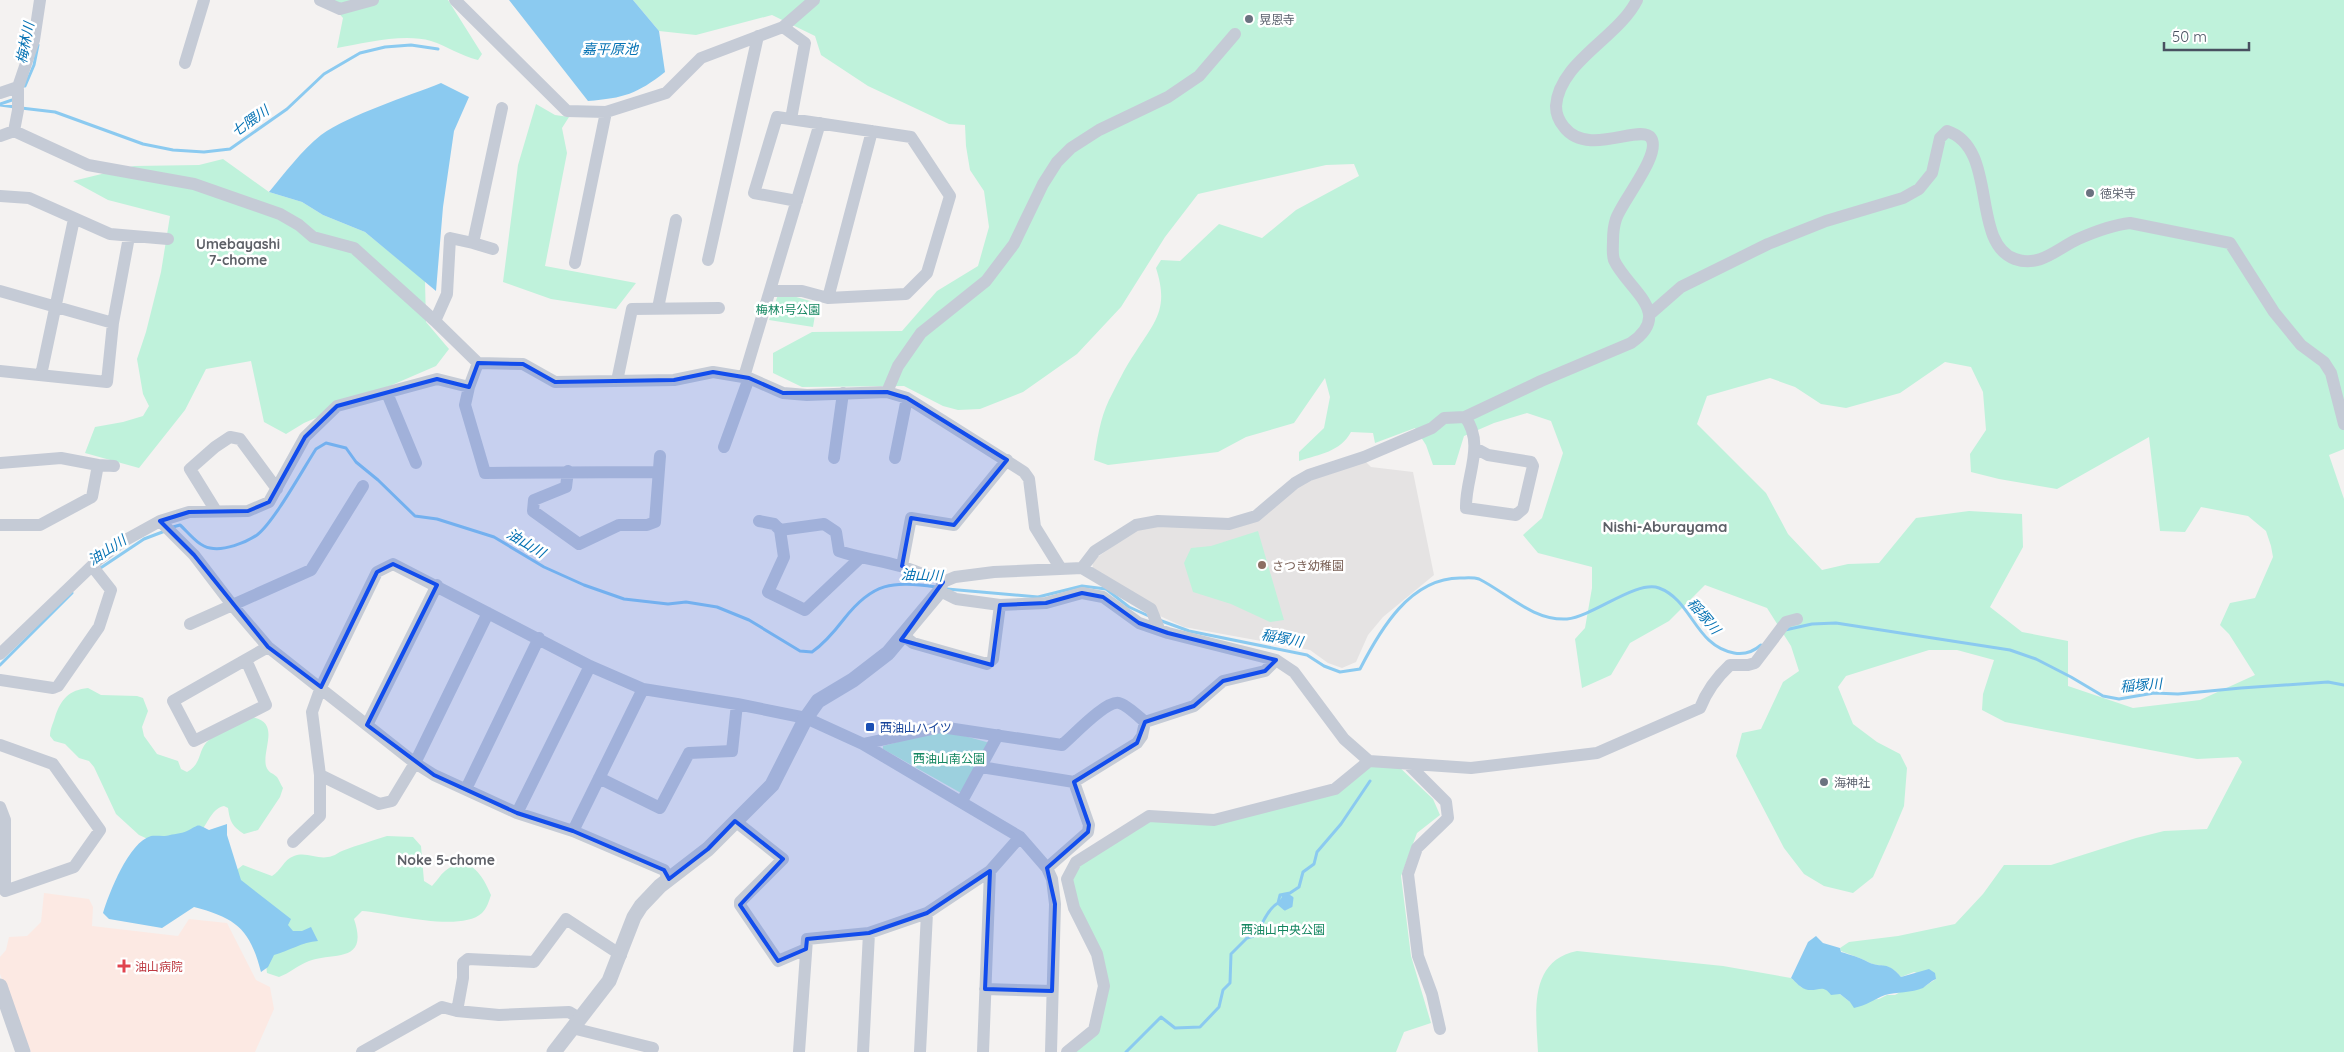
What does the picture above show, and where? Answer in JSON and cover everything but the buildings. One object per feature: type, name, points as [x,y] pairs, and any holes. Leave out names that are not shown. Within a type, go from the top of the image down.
[{"type":"street","points":[[14,131],[18,110],[18,87],[34,40],[40,0]]},
{"type":"street","points":[[185,63],[204,0]]},
{"type":"street","points":[[320,0],[340,9],[372,0]]},
{"type":"street","points":[[455,0],[567,111],[606,112],[666,93],[701,58],[782,27],[814,0]]},
{"type":"street","points":[[1082,568],[1095,551],[1136,525],[1158,521],[1229,524],[1256,516],[1295,483],[1308,475],[1364,457],[1432,428],[1444,418],[1465,418],[1535,384],[1631,343],[1642,335],[1648,326],[1649,315],[1644,299],[1619,268],[1613,257],[1613,247],[1616,218],[1651,158],[1654,146],[1653,139],[1648,134],[1640,132],[1608,140],[1594,141],[1579,137],[1568,132],[1559,120],[1556,109],[1557,97],[1575,67],[1615,29],[1630,12],[1637,0]]},
{"type":"street","points":[[782,27],[805,43],[792,119]]},
{"type":"street","points":[[887,392],[898,366],[921,333],[986,282],[1014,244],[1043,184],[1057,162],[1070,148],[1099,130],[1168,97],[1198,76],[1235,34]]},
{"type":"street","points":[[708,260],[758,36]]},
{"type":"street","points":[[0,93],[18,87]]},
{"type":"street","points":[[473,243],[502,108]]},
{"type":"street","points":[[575,263],[606,112]]},
{"type":"street","points":[[770,291],[802,291],[828,298],[906,294],[927,273],[950,196],[911,137],[777,117],[754,193],[797,202]]},
{"type":"street","points":[[724,447],[747,378],[770,291],[820,123]]},
{"type":"street","points":[[1649,315],[1681,287],[1768,244],[1826,221],[1903,198],[1919,189],[1932,173],[1940,138],[1947,130],[1957,134],[1966,145],[1978,169],[1993,234],[1998,248],[2009,257],[2022,261],[2045,259],[2077,240],[2111,227],[2130,223],[2230,243],[2274,312],[2301,345],[2324,362],[2331,373],[2344,424]]},
{"type":"street","points":[[0,136],[14,131],[88,165],[194,184],[280,214],[299,225],[313,237],[354,248],[435,321],[478,363],[523,364],[555,382],[674,380],[713,372],[747,378],[783,393],[807,396],[887,392],[907,398],[1024,472],[1029,479],[1035,527],[1060,569]]},
{"type":"street","points":[[828,298],[872,131]]},
{"type":"street","points":[[0,196],[28,198],[110,234],[168,239]]},
{"type":"street","points":[[41,375],[74,219]]},
{"type":"street","points":[[658,308],[676,220]]},
{"type":"street","points":[[0,371],[107,382],[113,323],[129,237]]},
{"type":"street","points":[[435,321],[447,294],[450,238],[493,249]]},
{"type":"street","points":[[0,290],[113,323]]},
{"type":"street","points":[[617,381],[632,309],[718,308]]},
{"type":"street","points":[[478,363],[469,387],[465,405],[484,473],[568,471],[658,472]]},
{"type":"street","points":[[0,654],[95,570],[122,542],[160,521],[189,512],[248,511],[269,502],[305,437],[337,406],[437,379],[469,387]]},
{"type":"street","points":[[387,393],[416,463]]},
{"type":"street","points":[[834,458],[844,393]]},
{"type":"street","points":[[895,458],[907,398]]},
{"type":"street","points":[[1465,418],[1471,426],[1475,448],[1466,508],[1516,515],[1523,509],[1533,466],[1531,462],[1488,455],[1475,448]]},
{"type":"street","points":[[216,511],[190,469],[215,446],[230,437],[240,439],[277,489]]},
{"type":"street","points":[[568,471],[566,487],[534,500],[533,511],[579,544],[619,525],[647,525],[655,522],[660,456]]},
{"type":"street","points":[[0,463],[61,458],[114,466]]},
{"type":"street","points":[[902,566],[911,518],[954,525],[1007,460]]},
{"type":"street","points":[[0,526],[40,525],[92,496],[98,465]]},
{"type":"street","points":[[190,624],[311,570],[364,486]]},
{"type":"street","points":[[160,521],[194,555],[233,606],[268,647],[415,763],[434,775],[516,813],[573,831],[664,870],[669,879]]},
{"type":"street","points":[[759,521],[774,524],[780,530],[784,557],[768,592],[805,610],[860,558]]},
{"type":"street","points":[[780,530],[824,524],[836,532],[839,551],[860,558],[902,566],[922,576],[937,575],[942,586],[956,599],[1000,605],[1046,603],[1082,594],[1103,598],[1140,623],[1276,660],[1294,672],[1344,739],[1368,761],[1471,768],[1597,753],[1700,708],[1707,691],[1717,677],[1730,665],[1754,663],[1791,621]]},
{"type":"street","points":[[293,842],[320,816],[320,775],[312,712],[321,687],[377,572],[393,564],[590,666],[643,689],[737,704],[806,718],[863,744],[1020,837],[1048,868],[1052,880],[1055,904],[1052,1052]]},
{"type":"street","points":[[554,1052],[609,981],[621,955],[634,917],[641,906],[669,879],[708,849],[772,784],[806,718],[818,701],[853,680],[888,653],[904,636],[942,586],[955,577],[994,572],[1082,568],[1151,609],[1159,629]]},
{"type":"street","points":[[0,680],[53,688],[58,686],[98,627],[111,589],[95,570]]},
{"type":"street","points":[[367,725],[436,585]]},
{"type":"street","points":[[904,636],[913,643],[987,664],[993,659],[1000,605]]},
{"type":"street","points":[[320,775],[379,804],[392,801],[415,763],[488,613]]},
{"type":"street","points":[[466,789],[539,638]]},
{"type":"street","points":[[246,660],[266,705],[194,741],[173,701],[268,647]]},
{"type":"street","points":[[1145,722],[1194,706],[1223,681],[1265,671],[1276,660]]},
{"type":"street","points":[[516,813],[590,666]]},
{"type":"street","points":[[573,831],[643,689]]},
{"type":"street","points":[[863,744],[941,727],[1062,745],[1104,708],[1113,703],[1121,703],[1145,722]]},
{"type":"street","points":[[599,778],[660,808],[689,753],[732,751],[737,704]]},
{"type":"street","points":[[980,767],[1074,782],[1137,743],[1142,736],[1145,722]]},
{"type":"street","points":[[962,801],[998,735]]},
{"type":"street","points":[[0,745],[53,764],[100,830],[74,867],[2,893],[5,820],[0,807]]},
{"type":"street","points":[[1067,1052],[1094,1030],[1104,986],[1097,954],[1074,908],[1067,879],[1076,862],[1149,816],[1214,820],[1335,790],[1368,761]]},
{"type":"street","points":[[1408,764],[1446,802],[1448,818],[1417,848],[1408,874],[1418,956],[1432,994],[1440,1029]]},
{"type":"street","points":[[1048,868],[1088,832],[1089,826],[1074,782]]},
{"type":"street","points":[[736,821],[783,859],[740,902],[740,905],[778,961],[806,949]]},
{"type":"street","points":[[799,1052],[807,939],[869,933],[927,913],[990,871],[1020,837]]},
{"type":"street","points":[[983,1052],[990,871]]},
{"type":"street","points":[[920,1052],[927,913]]},
{"type":"street","points":[[458,1011],[463,978],[463,963],[468,959],[534,962],[566,919],[621,955]]},
{"type":"street","points":[[863,1052],[869,933]]},
{"type":"street","points":[[0,986],[23,1052]]},
{"type":"street","points":[[985,989],[1052,991]]},
{"type":"street","points":[[362,1052],[442,1007],[458,1011],[499,1015],[569,1012],[575,1023],[653,1048]]},
{"type":"highlighted area","points":[[478,363],[523,364],[555,382],[674,380],[713,372],[749,378],[783,393],[887,392],[907,398],[1007,460],[954,525],[911,518],[902,566],[922,576],[937,575],[943,582],[901,640],[992,665],[1000,605],[1046,603],[1082,593],[1103,597],[1139,623],[1168,633],[1276,660],[1265,671],[1223,681],[1194,706],[1145,722],[1137,743],[1074,782],[1089,825],[1088,832],[1047,868],[1055,904],[1052,991],[985,989],[990,871],[927,913],[869,933],[807,939],[806,949],[778,961],[740,905],[783,859],[735,821],[708,849],[669,879],[664,870],[573,831],[517,813],[434,775],[367,725],[437,585],[393,564],[377,572],[321,687],[268,647],[194,555],[160,521],[189,512],[248,511],[269,502],[305,437],[337,406],[437,379],[469,387]]},
{"type":"shaded area","name":"さつき幼稚園","points":[[1365,461],[1371,467],[1413,472],[1434,575],[1383,617],[1368,635],[1356,662],[1342,668],[1328,663],[1310,650],[1184,627],[1160,616],[1093,568],[1092,561],[1137,529],[1160,524],[1225,529],[1298,485]]},
{"type":"shaded area","name":"油山病院","points":[[44,893],[89,899],[93,907],[92,926],[178,936],[189,919],[227,923],[256,980],[270,987],[274,1009],[255,1052],[31,1052],[0,974],[0,957],[6,950],[9,937],[27,936],[41,922]]},
{"type":"green space","points":[[327,0],[448,0],[482,54],[478,60],[431,41],[409,38],[397,38],[337,48],[343,18]]},
{"type":"green space","points":[[633,0],[2344,0],[2344,449],[2329,455],[2344,499],[2344,1052],[1538,1052],[1536,1021],[1538,991],[1543,977],[1550,966],[1561,957],[1577,951],[1723,966],[1791,978],[1801,987],[1809,990],[1821,987],[1840,994],[1850,1002],[1879,999],[1902,991],[1922,988],[1936,979],[1914,972],[1901,977],[1888,967],[1873,964],[1841,951],[1840,948],[1849,942],[1898,936],[1955,924],[1983,894],[2004,865],[2051,865],[2164,831],[2207,829],[2242,762],[2238,757],[2197,759],[2005,722],[1982,710],[1983,694],[1994,660],[1957,650],[1929,650],[1846,676],[1838,687],[1853,724],[1877,742],[1900,754],[1907,768],[1904,806],[1873,877],[1853,893],[1824,886],[1804,874],[1784,848],[1736,756],[1742,733],[1761,729],[1783,682],[1799,671],[1791,646],[1767,608],[1705,585],[1669,621],[1630,643],[1611,675],[1582,688],[1575,639],[1585,628],[1592,588],[1592,567],[1538,553],[1523,535],[1542,518],[1563,453],[1551,421],[1527,413],[1494,423],[1464,436],[1455,465],[1433,465],[1426,445],[1415,428],[1375,443],[1373,433],[1351,432],[1335,448],[1299,461],[1299,452],[1324,428],[1330,397],[1325,378],[1294,423],[1246,437],[1218,452],[1108,465],[1094,460],[1101,422],[1109,400],[1158,314],[1161,294],[1156,268],[1161,260],[1180,261],[1219,224],[1262,238],[1296,210],[1359,176],[1354,164],[1326,165],[1198,194],[1165,237],[1121,307],[1077,354],[1023,392],[980,409],[958,410],[943,406],[904,386],[802,387],[773,373],[773,353],[812,332],[902,331],[937,291],[978,266],[989,227],[984,191],[970,170],[965,125],[949,124],[868,86],[821,55],[815,36],[772,15],[696,35],[659,31]],"holes":[[[1945,362],[1971,367],[1983,392],[1986,430],[1970,454],[1971,472],[2057,489],[2149,437],[2160,531],[2185,532],[2201,507],[2248,516],[2266,531],[2273,557],[2255,598],[2230,603],[2220,625],[2229,634],[2255,675],[2200,700],[2133,708],[2068,686],[2068,641],[2022,632],[1990,607],[2023,547],[2022,514],[1969,511],[1916,518],[1879,563],[1848,564],[1822,570],[1788,534],[1766,493],[1697,424],[1707,396],[1770,378],[1795,387],[1821,404],[1846,408],[1900,393]]]},
{"type":"green space","points":[[536,104],[555,115],[569,117],[562,128],[567,153],[545,266],[636,283],[616,309],[551,299],[503,282],[518,165]]},
{"type":"green space","points":[[223,159],[269,192],[302,202],[323,215],[365,232],[425,281],[426,322],[449,349],[436,366],[304,423],[286,434],[264,422],[251,361],[206,369],[185,410],[139,468],[85,453],[95,427],[143,416],[149,406],[143,394],[137,359],[161,272],[170,216],[108,200],[73,181],[134,166],[199,165]]},
{"type":"green space","name":"梅林1号公園","points":[[779,292],[817,303],[813,327],[769,320]]},
{"type":"green space","points":[[1258,531],[1284,620],[1270,622],[1231,604],[1193,592],[1184,563],[1191,548],[1211,546]]},
{"type":"green space","points":[[88,688],[101,695],[137,696],[143,698],[148,711],[142,727],[144,736],[157,754],[178,761],[181,769],[187,772],[196,765],[205,744],[214,736],[252,717],[266,724],[268,737],[266,766],[269,772],[277,777],[283,788],[280,797],[258,830],[244,834],[234,826],[228,808],[224,806],[214,812],[202,830],[150,840],[139,835],[116,814],[94,767],[89,761],[79,758],[65,744],[54,741],[50,736],[55,717],[63,700],[71,693]]},
{"type":"green space","name":"西油山南公園","points":[[943,730],[990,743],[961,793],[883,749],[883,746]]},
{"type":"green space","name":"西油山中央公園","points":[[1369,761],[1395,763],[1433,799],[1440,815],[1417,833],[1401,876],[1411,956],[1431,1023],[1404,1032],[1396,1052],[1067,1052],[1094,1030],[1104,986],[1067,879],[1076,862],[1149,816],[1214,820],[1335,789]]},
{"type":"green space","points":[[387,836],[413,837],[421,846],[424,881],[432,886],[443,873],[454,866],[461,864],[474,868],[484,880],[491,895],[484,911],[472,919],[442,922],[362,911],[354,919],[357,943],[353,950],[338,956],[309,961],[279,977],[267,973],[265,957],[288,933],[253,896],[234,872],[243,865],[272,876],[287,860],[294,856],[333,856],[341,851]]},
{"type":"water","name":"嘉平原池","points":[[509,0],[633,0],[659,31],[665,72],[630,94],[588,101]]},
{"type":"water","points":[[441,83],[469,97],[454,131],[443,207],[436,291],[365,232],[323,215],[302,202],[269,192],[300,155],[321,135],[333,127],[379,106]]},
{"type":"water","points":[[227,824],[227,835],[241,880],[291,919],[288,925],[293,931],[302,931],[311,927],[318,941],[306,943],[274,955],[268,967],[261,972],[257,957],[246,935],[231,921],[208,911],[194,907],[162,928],[109,919],[103,913],[121,869],[135,848],[143,840],[151,836],[182,833],[197,826],[209,830]]},
{"type":"water","points":[[1816,936],[1823,943],[1840,948],[1841,952],[1873,964],[1892,968],[1901,977],[1929,969],[1935,973],[1936,979],[1919,990],[1885,995],[1854,1008],[1840,994],[1831,995],[1823,989],[1805,989],[1791,978],[1808,942]]},
{"type":"waterway","name":"梅林川","points":[[25,86],[34,65],[38,45]]},
{"type":"waterway","name":"七隈川","points":[[21,108],[55,112],[143,144],[173,150],[204,152],[230,149],[287,109],[324,74],[360,53],[385,47],[411,45],[438,49]]},
{"type":"waterway","name":"梅林川","points":[[0,104],[15,99]]},
{"type":"waterway","name":"七隈川","points":[[0,105],[15,107]]},
{"type":"waterway","name":"油山川","points":[[173,527],[180,525],[197,542],[206,547],[216,549],[228,547],[252,538],[272,519],[316,449],[326,443],[346,448],[356,462],[378,480],[415,516],[437,519],[494,537],[544,567],[584,585],[624,599],[668,604],[686,602],[717,607],[749,620],[800,651],[812,652],[817,649],[854,607],[874,591],[884,587],[907,584],[936,587]]},
{"type":"waterway","name":"油山川","points":[[99,569],[144,539],[165,531]]},
{"type":"waterway","name":"稲塚川","points":[[1159,620],[1189,631],[1307,655],[1324,666],[1340,672],[1360,669],[1387,623],[1399,609],[1426,587],[1442,580],[1472,578],[1479,579],[1543,616],[1567,619],[1590,612],[1639,589],[1659,588],[1679,602],[1710,642],[1721,649],[1742,654],[1752,651],[1761,645]]},
{"type":"waterway","name":"油山川","points":[[947,589],[1038,597],[1082,586],[1106,589],[1129,607],[1151,617]]},
{"type":"waterway","name":"油山川","points":[[0,665],[72,593]]},
{"type":"waterway","name":"稲塚川","points":[[1785,630],[1812,624],[1836,623],[2010,650],[2036,659],[2103,696],[2119,699],[2154,693],[2178,694],[2328,682],[2344,685]]},
{"type":"waterway","points":[[1126,1052],[1161,1017],[1175,1028],[1200,1027],[1219,1007],[1223,990],[1230,983],[1231,954],[1247,938],[1257,935],[1268,913],[1278,903],[1280,895],[1290,893],[1299,887],[1303,872],[1314,864],[1317,852],[1341,824],[1370,781]]},
{"type":"waterway","points":[[1278,903],[1285,909],[1291,906],[1292,898],[1286,894]]},
{"type":"waterway","points":[[1279,901],[1281,905],[1286,907],[1290,905],[1291,900],[1284,896],[1281,902],[1285,905],[1289,902],[1286,898],[1283,901],[1286,903],[1286,901]]},
{"type":"place","name":"晃恩寺","points":[[1249,19]]},
{"type":"place","name":"徳栄寺","points":[[2090,193]]},
{"type":"place","name":"さつき幼稚園","points":[[1262,565]]},
{"type":"place","name":"西油山ハイツ","points":[[870,727]]},
{"type":"place","name":"海神社","points":[[1824,782]]},
{"type":"place","name":"油山病院","points":[[124,966]]},
{"type":"district","name":"Umebayashi 7-chome","points":[[238,252]]},
{"type":"district","name":"Nishi-Aburayama","points":[[1665,526]]},
{"type":"district","name":"Noke 5-chome","points":[[446,860]]}]
